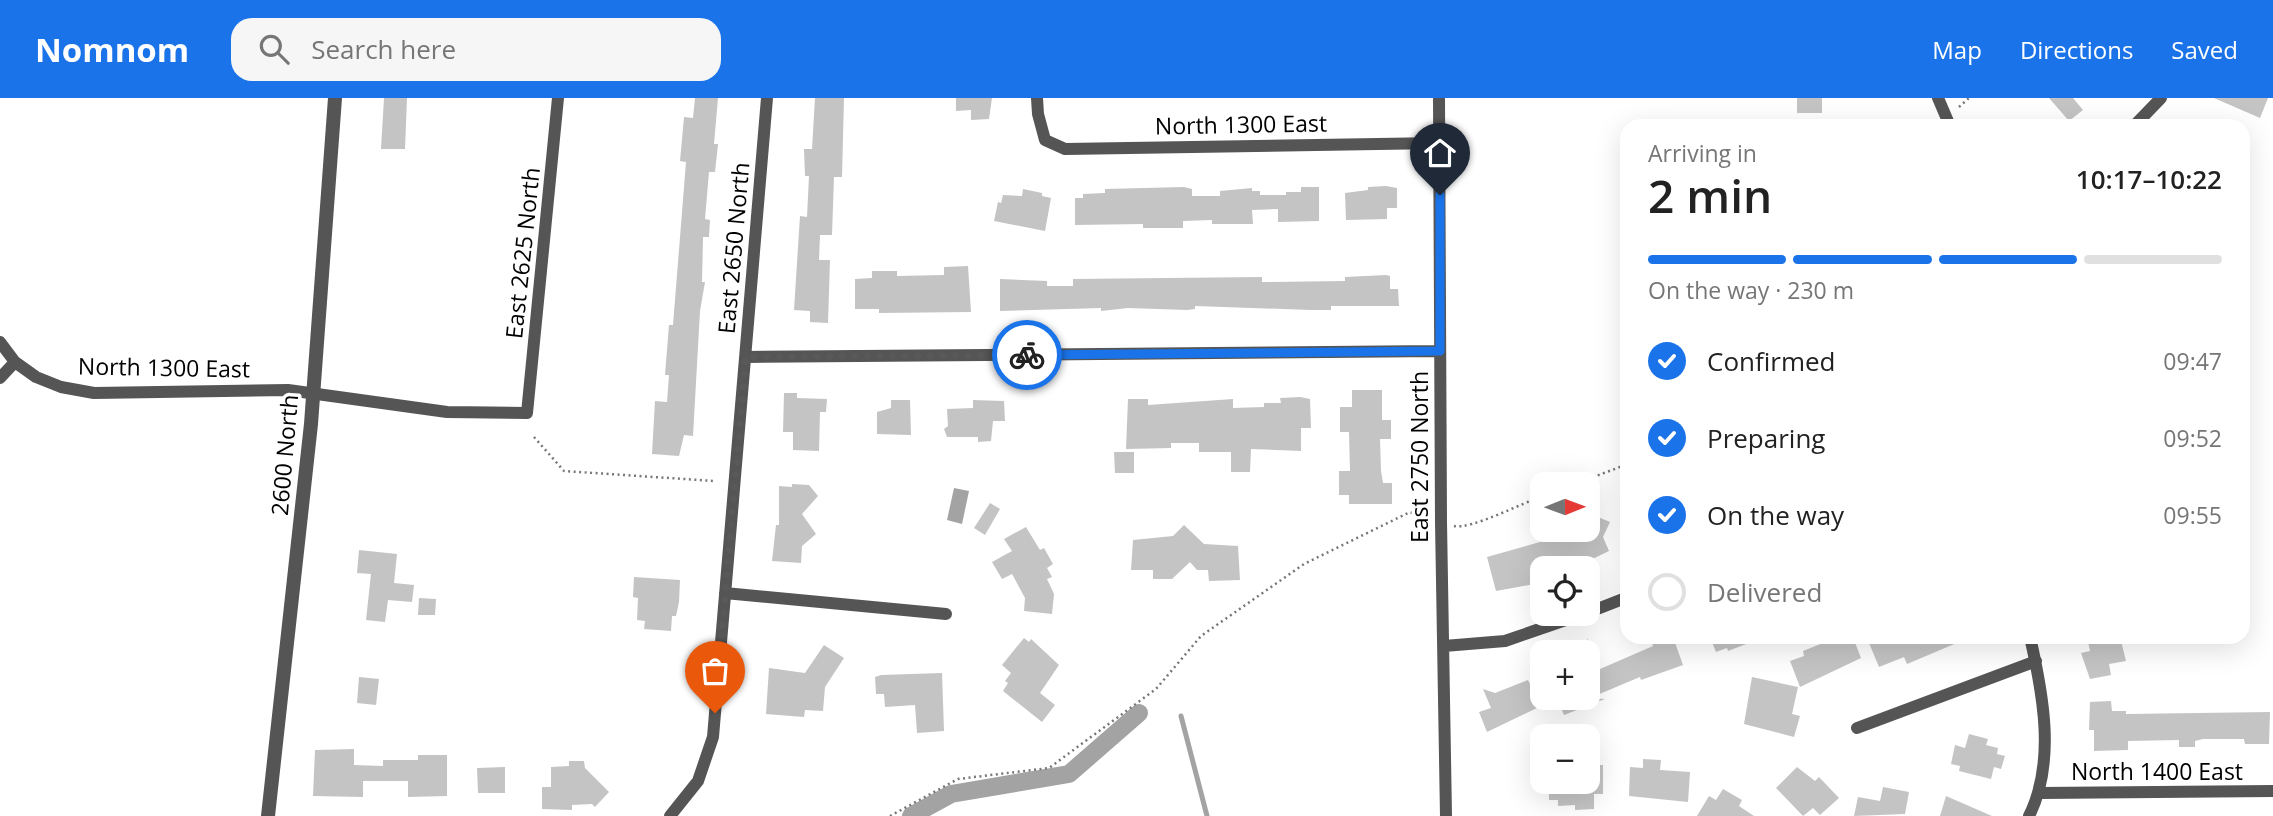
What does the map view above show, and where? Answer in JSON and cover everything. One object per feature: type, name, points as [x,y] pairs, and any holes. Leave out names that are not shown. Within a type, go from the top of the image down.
[{"type":"street","name":"2600 North","points":[[268,816],[314,392],[335,98]]},
{"type":"street","name":"East 2625 North","points":[[527,413],[558,98]]},
{"type":"street","name":"East 2650 North","points":[[670,816],[698,780],[713,737],[767,98]]},
{"type":"street","name":"North 1300 East","points":[[1037,98],[1045,140],[1065,149],[1439,143]]},
{"type":"street","name":"East 2750 North","points":[[1439,98],[1441,522],[1446,816]]},
{"type":"street","points":[[1938,98],[1947,119]]},
{"type":"street","points":[[2141,119],[2161,98]]},
{"type":"street","points":[[0,342],[15,362],[0,378]]},
{"type":"street","points":[[746,357],[1440,351]]},
{"type":"street","name":"North 1300 East","points":[[15,362],[36,377],[61,387],[94,393],[314,392],[447,412],[527,413]]},
{"type":"street","points":[[725,593],[946,614]]},
{"type":"street","points":[[1600,607],[1620,600]]},
{"type":"street","points":[[1444,646],[1505,641],[1548,626]]},
{"type":"street","points":[[2029,816],[2040,793],[2043,701],[2032,644]]},
{"type":"street","points":[[1857,728],[2036,662]]},
{"type":"street","name":"North 1400 East","points":[[2040,793],[2273,791]]},
{"type":"path","points":[[534,437],[564,471],[714,481]]},
{"type":"path","points":[[1600,474],[1620,467]]},
{"type":"path","points":[[890,816],[958,779],[1049,768],[1156,690],[1201,636],[1304,564],[1410,513],[1459,527],[1472,526],[1500,511],[1530,500]]},
{"type":"shaded area","points":[[954,488],[969,491],[962,524],[947,520]]},
{"type":"building","points":[[384,98],[407,98],[405,149],[381,149]]},
{"type":"building","points":[[695,98],[718,98],[714,144],[718,144],[715,172],[709,172],[705,219],[710,220],[709,237],[703,237],[702,282],[705,282],[700,311],[693,436],[684,435],[679,456],[652,454],[655,401],[667,402],[669,375],[665,375],[669,325],[673,325],[686,162],[680,161],[684,117],[693,118]]},
{"type":"building","points":[[815,98],[844,98],[842,177],[834,177],[832,235],[820,235],[819,260],[830,260],[828,323],[810,322],[810,311],[794,310],[800,216],[807,217],[809,176],[805,176],[804,149],[812,149]]},
{"type":"building","points":[[956,98],[992,98],[989,119],[971,120],[971,110],[956,111]]},
{"type":"building","points":[[1797,98],[1822,98],[1822,113],[1797,113]]},
{"type":"building","points":[[2049,98],[2073,98],[2083,110],[2072,119],[2067,119]]},
{"type":"building","points":[[2214,98],[2268,98],[2260,118]]},
{"type":"building","points":[[1386,186],[1397,188],[1397,208],[1387,208],[1387,219],[1346,220],[1345,193]]},
{"type":"building","points":[[1301,187],[1319,187],[1319,221],[1278,222],[1278,209],[1252,210],[1253,224],[1212,224],[1212,220],[1183,221],[1183,228],[1143,228],[1143,224],[1075,225],[1075,198],[1083,198],[1083,194],[1105,193],[1105,189],[1192,189],[1192,196],[1220,196],[1220,191],[1252,188],[1252,191],[1260,191],[1260,195],[1286,195],[1286,192],[1301,192]]},
{"type":"building","points":[[1023,189],[1051,198],[1045,231],[994,221],[998,202],[1001,203],[1003,195],[1022,196]]},
{"type":"building","points":[[968,266],[971,312],[879,313],[879,309],[855,309],[855,279],[872,278],[872,271],[897,271],[897,276],[944,275],[944,267]]},
{"type":"building","points":[[1390,276],[1390,289],[1398,289],[1399,306],[1331,306],[1331,310],[1195,306],[1195,309],[1187,310],[1128,308],[1101,311],[1101,308],[1000,311],[1000,279],[1047,281],[1047,286],[1073,286],[1073,279],[1262,277],[1262,282],[1345,281],[1345,277]]},
{"type":"building","points":[[1352,390],[1382,390],[1382,420],[1391,420],[1391,439],[1380,439],[1381,471],[1383,483],[1392,483],[1392,504],[1349,504],[1349,495],[1339,495],[1339,471],[1350,471],[1349,432],[1340,432],[1340,407],[1352,407]]},
{"type":"building","points":[[784,393],[797,393],[797,398],[827,399],[826,412],[820,412],[819,451],[793,450],[793,432],[783,432]]},
{"type":"building","points":[[1280,398],[1310,399],[1311,428],[1301,428],[1301,451],[1251,449],[1250,472],[1231,472],[1231,452],[1199,452],[1199,443],[1171,443],[1171,448],[1126,449],[1128,399],[1148,399],[1148,405],[1233,399],[1233,408],[1264,407],[1264,403],[1281,403]]},
{"type":"building","points":[[891,400],[910,400],[911,435],[877,434],[877,412],[891,408]]},
{"type":"building","points":[[973,400],[1004,401],[1005,421],[993,421],[991,441],[978,442],[978,437],[947,437],[944,429],[948,426],[947,409],[973,408]]},
{"type":"building","points":[[1114,452],[1134,452],[1134,473],[1115,473]]},
{"type":"building","points":[[792,484],[809,485],[818,496],[802,514],[816,534],[802,546],[801,563],[772,561],[776,525],[779,525],[779,486],[792,487]]},
{"type":"building","points":[[990,503],[1000,509],[985,535],[974,528]]},
{"type":"building","points":[[1600,518],[1610,522],[1603,537],[1609,551],[1599,556],[1530,556],[1530,585],[1496,591],[1487,557],[1540,542],[1600,542]]},
{"type":"building","points":[[1184,525],[1204,544],[1238,546],[1240,580],[1209,581],[1208,570],[1197,570],[1190,562],[1172,579],[1153,579],[1153,570],[1131,570],[1133,540],[1173,536]]},
{"type":"building","points":[[1026,527],[1040,550],[1044,548],[1053,564],[1047,568],[1052,577],[1047,579],[1054,594],[1052,614],[1024,611],[1025,598],[1012,574],[1002,579],[992,562],[1012,551],[1004,539]]},
{"type":"building","points":[[359,550],[397,554],[394,583],[414,585],[412,602],[388,600],[385,622],[366,620],[371,574],[357,573]]},
{"type":"building","points":[[634,577],[680,580],[679,602],[676,616],[672,616],[671,631],[644,629],[645,621],[637,620],[638,598],[633,597]]},
{"type":"building","points":[[419,598],[436,599],[435,615],[418,615]]},
{"type":"building","points":[[1024,638],[1029,642],[1031,639],[1059,665],[1040,693],[1055,705],[1042,722],[1003,691],[1008,683],[1005,681],[1011,673],[1002,665]]},
{"type":"building","points":[[1652,644],[1676,644],[1683,665],[1641,680],[1640,677],[1600,694],[1600,669]]},
{"type":"building","points":[[1713,644],[1746,644],[1728,651],[1727,648],[1716,652]]},
{"type":"building","points":[[1820,644],[1856,644],[1861,658],[1800,687],[1790,661],[1804,656],[1803,651]]},
{"type":"building","points":[[1869,644],[1954,644],[1907,664],[1904,657],[1879,667]]},
{"type":"building","points":[[2088,644],[2122,644],[2126,661],[2109,664],[2111,675],[2090,679],[2081,653],[2090,651]]},
{"type":"building","points":[[824,645],[844,658],[825,687],[823,711],[805,710],[804,717],[766,714],[769,668],[805,673]]},
{"type":"building","points":[[942,673],[944,731],[917,733],[915,705],[885,707],[884,694],[876,694],[875,677],[881,675]]},
{"type":"building","points":[[359,677],[379,679],[376,705],[357,703]]},
{"type":"building","points":[[1752,677],[1798,687],[1792,714],[1800,716],[1794,737],[1744,724]]},
{"type":"building","points":[[1528,680],[1530,710],[1533,710],[1487,732],[1479,712],[1491,708],[1483,689],[1495,693]]},
{"type":"building","points":[[2111,701],[2112,711],[2126,711],[2126,714],[2270,712],[2269,744],[2245,744],[2244,739],[2203,739],[2195,741],[2195,747],[2179,747],[2179,740],[2128,741],[2128,750],[2094,751],[2094,730],[2089,730],[2090,702]]},
{"type":"building","points":[[1562,710],[1577,710],[1564,715]]},
{"type":"building","points":[[1969,734],[1988,739],[1986,745],[1998,748],[1997,754],[2005,756],[2001,769],[1994,767],[1991,779],[1959,771],[1960,766],[1951,764],[1955,745],[1965,748]]},
{"type":"building","points":[[354,749],[354,765],[383,766],[383,760],[418,760],[418,755],[447,755],[447,796],[408,797],[408,781],[363,781],[363,797],[313,796],[315,750]]},
{"type":"building","points":[[1643,759],[1661,760],[1660,770],[1690,772],[1688,802],[1629,796],[1630,767],[1643,768]]},
{"type":"building","points":[[569,761],[584,761],[585,768],[609,792],[595,807],[592,804],[572,805],[572,810],[542,809],[542,787],[551,787],[551,767],[569,766]]},
{"type":"building","points":[[1600,765],[1603,765],[1603,794],[1600,794]]},
{"type":"building","points":[[505,767],[505,793],[478,793],[477,768]]},
{"type":"building","points":[[1797,767],[1815,781],[1819,777],[1839,798],[1820,815],[1813,808],[1803,816],[1776,788]]},
{"type":"building","points":[[1883,787],[1909,792],[1905,814],[1854,816],[1858,797],[1880,801]]},
{"type":"building","points":[[1723,789],[1742,800],[1739,806],[1754,816],[1697,816],[1709,796],[1716,800]]},
{"type":"building","points":[[1549,794],[1594,794],[1594,809],[1575,810],[1575,805],[1558,806],[1558,800],[1549,800]]},
{"type":"building","points":[[1946,796],[1992,816],[1940,816]]},
{"type":"waterway","points":[[911,816],[951,794],[1069,774],[1139,713]]},
{"type":"waterway","points":[[1181,716],[1207,816]]},
{"type":"way so far","points":[[715,713],[746,357],[1027,355]]},
{"type":"route","points":[[1027,355],[1440,351],[1440,195]]}]
